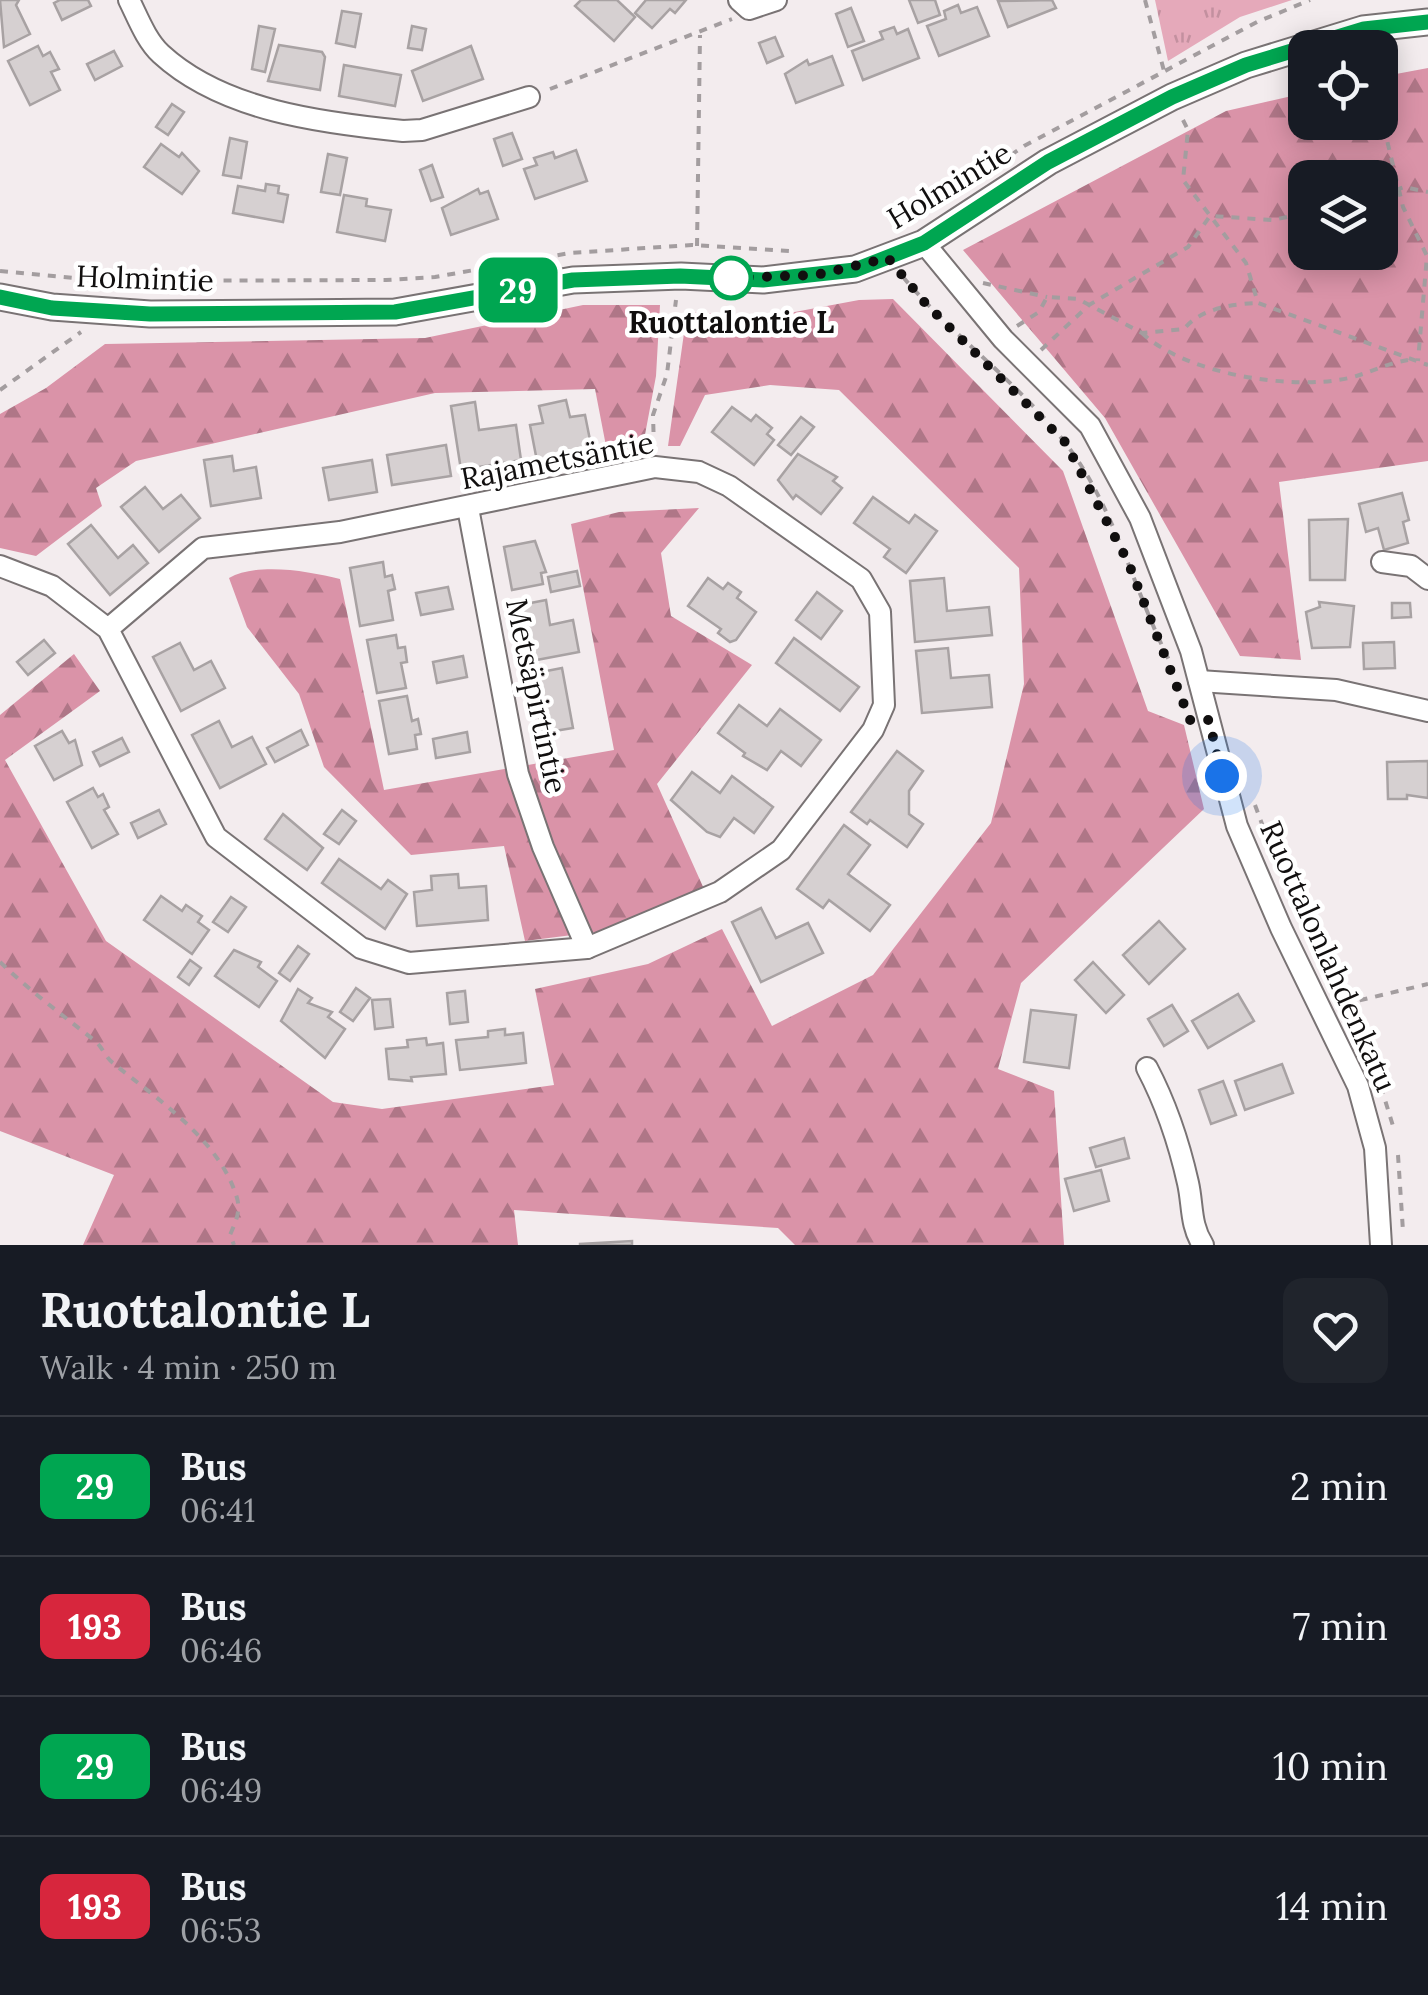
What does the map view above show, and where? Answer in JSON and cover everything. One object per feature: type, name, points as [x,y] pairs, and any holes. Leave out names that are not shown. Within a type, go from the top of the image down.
[{"type":"street","points":[[129,0],[160,53],[225,93],[265,108],[402,132],[422,130],[528,96]]},
{"type":"street","points":[[744,5],[776,0]]},
{"type":"street","name":"Holmintie","points":[[0,297],[100,311],[395,312],[573,280],[680,276],[763,280],[855,270],[924,243],[1048,162],[1172,97],[1307,43],[1364,29],[1428,22]]},
{"type":"street","name":"Ruottalonlahdenkatu","points":[[924,243],[1003,339],[1090,426],[1115,464],[1160,564],[1199,681],[1237,826],[1281,928],[1326,1014],[1368,1117],[1380,1190],[1381,1245]]},
{"type":"street","name":"Rajametsäntie","points":[[0,566],[52,586],[108,629],[216,837],[361,948],[409,963],[587,948],[720,892],[781,850],[873,730],[884,705],[880,612],[861,579],[729,486],[699,472],[655,467],[340,532],[203,548],[108,629]]},
{"type":"street","name":"Metsäpirtintie","points":[[468,508],[518,774],[543,847],[587,948]]},
{"type":"street","points":[[1382,562],[1411,566],[1428,580]]},
{"type":"street","points":[[1199,681],[1336,690],[1428,711]]},
{"type":"street","points":[[1147,1068],[1165,1102],[1189,1186],[1194,1230],[1203,1245]]},
{"type":"path","points":[[1145,0],[1164,71]]},
{"type":"path","points":[[964,187],[1024,146],[1257,22],[1310,0]]},
{"type":"path","points":[[528,96],[700,34],[744,5]]},
{"type":"path","points":[[655,467],[653,415],[666,374],[680,276],[694,245],[700,34]]},
{"type":"path","points":[[1172,97],[1188,130],[1183,180],[1246,262],[1258,303]]},
{"type":"path","points":[[1415,360],[1425,296],[1426,256],[1398,190],[1428,192]]},
{"type":"path","points":[[1210,216],[1273,220],[1288,217]]},
{"type":"path","points":[[1029,364],[1089,304],[1188,248],[1210,216]]},
{"type":"path","points":[[0,271],[108,281],[386,280],[435,276],[570,252],[694,245],[807,251]]},
{"type":"path","points":[[888,258],[926,304],[1065,442],[1119,544],[1145,614],[1174,670]]},
{"type":"path","points":[[954,279],[1078,299],[1192,364],[1266,379],[1350,378],[1378,364],[1415,360]]},
{"type":"path","points":[[0,390],[74,341],[100,311],[108,281]]},
{"type":"path","points":[[1003,339],[1039,312],[1047,297]]},
{"type":"path","points":[[1142,333],[1184,329],[1190,320],[1230,304],[1258,303],[1428,366]]},
{"type":"path","points":[[0,962],[30,992],[45,997],[67,1023],[98,1042],[109,1060],[148,1089],[205,1144],[236,1195],[239,1211],[230,1235],[234,1245]]},
{"type":"path","points":[[1326,1014],[1346,1002],[1428,984]]},
{"type":"green space","points":[[1155,0],[1292,0],[1240,17],[1168,61]]},
{"type":"green space","points":[[1428,68],[1428,461],[1279,482],[1301,660],[1240,656],[1105,418],[963,250],[1226,111],[1288,97],[1288,140],[1398,140],[1398,74]]},
{"type":"green space","points":[[893,299],[1063,471],[1148,711],[1184,725],[1204,809],[1021,983],[998,1069],[1054,1091],[1064,1245],[795,1245],[778,1228],[514,1210],[518,1245],[83,1245],[114,1175],[0,1131],[0,715],[74,654],[100,691],[5,760],[106,941],[333,1102],[382,1109],[554,1085],[535,989],[648,964],[722,929],[772,1026],[873,975],[991,823],[1024,684],[1019,568],[839,390],[770,385],[705,395],[680,446],[668,446],[687,312],[773,316],[859,300]]},
{"type":"green space","points":[[583,305],[660,305],[656,376],[638,472],[612,477],[595,389],[435,393],[136,461],[96,488],[102,506],[36,556],[0,548],[0,414],[46,388],[105,344],[425,338]]},
{"type":"green space","points":[[699,508],[661,553],[671,616],[752,665],[657,784],[704,889],[604,931],[525,941],[504,846],[411,855],[324,767],[299,694],[247,627],[229,578],[268,569],[340,579],[384,790],[614,750],[571,524],[619,512]]},
{"type":"building","points":[[0,0],[19,0],[16,5],[30,34],[4,47]]},
{"type":"building","points":[[88,0],[91,6],[62,20],[54,3]]},
{"type":"building","points":[[581,0],[617,0],[635,17],[614,41],[575,6]]},
{"type":"building","points":[[646,0],[686,0],[675,13],[670,9],[652,28],[635,13]]},
{"type":"building","points":[[909,0],[935,0],[940,15],[918,23]]},
{"type":"building","points":[[1052,0],[1056,8],[1008,27],[998,1]]},
{"type":"building","points":[[958,5],[961,13],[977,7],[989,36],[939,56],[927,26],[946,19],[944,11]]},
{"type":"building","points":[[851,8],[864,41],[848,47],[836,14]]},
{"type":"building","points":[[342,11],[361,14],[355,47],[336,43]]},
{"type":"building","points":[[259,26],[275,29],[265,72],[252,69]]},
{"type":"building","points":[[412,26],[426,29],[422,50],[408,48]]},
{"type":"building","points":[[894,27],[897,34],[908,29],[919,58],[863,80],[852,51],[883,39],[880,32]]},
{"type":"building","points":[[775,37],[783,56],[767,63],[759,43]]},
{"type":"building","points":[[279,45],[322,52],[325,57],[320,90],[268,81]]},
{"type":"building","points":[[38,46],[43,56],[50,52],[59,69],[51,72],[60,90],[30,105],[8,61]]},
{"type":"building","points":[[471,46],[483,79],[423,101],[412,71]]},
{"type":"building","points":[[114,51],[122,66],[95,80],[87,64]]},
{"type":"building","points":[[832,56],[843,85],[796,103],[785,74],[807,60],[809,65]]},
{"type":"building","points":[[344,65],[401,75],[395,106],[339,96]]},
{"type":"building","points":[[172,104],[184,112],[168,135],[156,127]]},
{"type":"building","points":[[512,133],[522,159],[503,166],[494,139]]},
{"type":"building","points":[[230,138],[247,142],[241,178],[223,175]]},
{"type":"building","points":[[161,144],[179,157],[182,153],[199,171],[182,194],[144,167]]},
{"type":"building","points":[[576,150],[587,181],[535,199],[524,169],[537,165],[534,158],[553,152],[555,158]]},
{"type":"building","points":[[328,154],[347,158],[340,195],[321,192]]},
{"type":"building","points":[[432,165],[443,197],[431,201],[420,170]]},
{"type":"building","points":[[266,184],[279,186],[278,193],[288,195],[283,222],[233,213],[238,186],[265,191]]},
{"type":"building","points":[[478,189],[480,194],[488,191],[498,219],[451,235],[442,208]]},
{"type":"building","points":[[344,195],[367,199],[366,206],[391,210],[385,241],[337,232]]},
{"type":"building","points":[[566,400],[570,417],[585,415],[592,450],[537,461],[530,425],[543,423],[539,406]]},
{"type":"building","points":[[475,402],[479,430],[516,425],[521,460],[461,470],[451,406]]},
{"type":"building","points":[[732,407],[751,421],[756,415],[772,428],[767,434],[774,440],[754,465],[712,432]]},
{"type":"building","points":[[801,417],[814,427],[791,455],[778,445]]},
{"type":"building","points":[[446,445],[451,476],[392,485],[387,455]]},
{"type":"building","points":[[798,454],[837,477],[833,481],[842,488],[821,514],[796,495],[793,499],[778,480]]},
{"type":"building","points":[[232,456],[234,471],[256,467],[261,498],[211,506],[204,460]]},
{"type":"building","points":[[372,460],[377,492],[329,500],[323,468]]},
{"type":"building","points":[[145,487],[163,509],[181,495],[200,518],[159,552],[121,507]]},
{"type":"building","points":[[1402,493],[1409,520],[1403,522],[1408,543],[1384,550],[1378,528],[1366,532],[1359,504]]},
{"type":"building","points":[[873,497],[909,523],[915,515],[937,531],[906,573],[884,557],[890,549],[854,523]]},
{"type":"building","points":[[1348,519],[1345,580],[1310,580],[1309,520]]},
{"type":"building","points":[[91,525],[118,558],[133,545],[148,563],[110,595],[68,544]]},
{"type":"building","points":[[535,541],[546,572],[541,573],[543,584],[512,590],[504,547]]},
{"type":"building","points":[[383,562],[385,577],[392,575],[395,589],[388,591],[393,620],[360,626],[350,568]]},
{"type":"building","points":[[577,571],[580,586],[551,592],[548,577]]},
{"type":"building","points":[[708,578],[723,589],[728,583],[741,592],[737,598],[756,612],[736,640],[730,642],[718,633],[721,629],[688,606]]},
{"type":"building","points":[[944,578],[947,611],[989,607],[992,635],[915,642],[910,581]]},
{"type":"building","points":[[448,587],[453,609],[421,615],[416,593]]},
{"type":"building","points":[[817,592],[842,611],[821,639],[796,620]]},
{"type":"building","points":[[546,600],[550,625],[573,620],[579,652],[526,662],[515,606]]},
{"type":"building","points":[[1319,602],[1354,606],[1350,647],[1312,648],[1306,612],[1320,607]]},
{"type":"building","points":[[1392,603],[1410,603],[1411,617],[1392,618]]},
{"type":"building","points":[[396,635],[398,648],[405,647],[407,662],[401,663],[406,688],[377,693],[367,640]]},
{"type":"building","points":[[794,638],[859,687],[840,711],[776,663]]},
{"type":"building","points":[[44,640],[55,653],[28,675],[17,662]]},
{"type":"building","points":[[1394,642],[1395,668],[1364,669],[1363,643]]},
{"type":"building","points":[[180,643],[194,670],[211,661],[225,688],[181,711],[153,657]]},
{"type":"building","points":[[948,648],[951,678],[989,675],[992,707],[922,713],[916,651]]},
{"type":"building","points":[[463,656],[467,677],[437,683],[433,662]]},
{"type":"building","points":[[562,668],[573,728],[542,733],[531,674]]},
{"type":"building","points":[[407,696],[412,721],[418,719],[421,734],[415,735],[417,749],[389,754],[379,701]]},
{"type":"building","points":[[739,705],[767,726],[780,709],[821,740],[801,766],[781,751],[767,770],[743,756],[745,753],[718,733]]},
{"type":"building","points":[[219,721],[232,747],[252,737],[266,764],[220,788],[192,735]]},
{"type":"building","points":[[301,730],[308,745],[275,762],[267,748]]},
{"type":"building","points":[[62,731],[69,743],[75,740],[82,765],[54,780],[35,746]]},
{"type":"building","points":[[467,732],[470,752],[436,758],[433,739]]},
{"type":"building","points":[[122,738],[129,752],[100,766],[93,752]]},
{"type":"building","points":[[897,751],[923,771],[909,791],[909,814],[923,824],[907,847],[870,820],[867,824],[851,812]]},
{"type":"building","points":[[1428,761],[1428,798],[1407,795],[1407,799],[1388,799],[1387,762]]},
{"type":"building","points":[[692,772],[720,793],[732,776],[773,807],[754,833],[734,818],[720,837],[707,832],[671,800]]},
{"type":"building","points":[[93,788],[98,797],[103,794],[109,807],[104,810],[118,834],[92,848],[67,802]]},
{"type":"building","points":[[159,810],[166,824],[138,838],[131,823]]},
{"type":"building","points":[[342,810],[356,821],[339,844],[324,834]]},
{"type":"building","points":[[283,814],[323,848],[307,870],[265,839]]},
{"type":"building","points":[[844,825],[870,845],[848,874],[890,905],[870,931],[829,900],[823,908],[797,889]]},
{"type":"building","points":[[339,859],[381,889],[388,880],[407,894],[385,929],[322,883]]},
{"type":"building","points":[[458,874],[459,888],[486,886],[488,920],[417,926],[414,892],[432,890],[431,876]]},
{"type":"building","points":[[161,896],[182,911],[186,905],[202,916],[198,922],[209,930],[192,954],[144,920]]},
{"type":"building","points":[[231,897],[246,907],[228,932],[213,922]]},
{"type":"building","points":[[761,908],[776,938],[808,923],[823,953],[761,982],[732,922]]},
{"type":"building","points":[[1159,921],[1185,949],[1149,984],[1123,955]]},
{"type":"building","points":[[298,946],[309,954],[290,981],[279,973]]},
{"type":"building","points":[[234,950],[261,962],[258,967],[277,981],[259,1007],[215,976]]},
{"type":"building","points":[[190,960],[201,968],[189,985],[178,977]]},
{"type":"building","points":[[1093,962],[1124,995],[1106,1013],[1075,980]]},
{"type":"building","points":[[356,988],[370,998],[353,1021],[340,1012]]},
{"type":"building","points":[[298,989],[312,998],[308,1003],[332,1012],[328,1017],[345,1029],[325,1058],[281,1021]]},
{"type":"building","points":[[465,991],[468,1022],[450,1024],[447,993]]},
{"type":"building","points":[[1238,994],[1254,1021],[1208,1048],[1192,1021]]},
{"type":"building","points":[[390,999],[393,1027],[375,1029],[372,1000]]},
{"type":"building","points":[[1172,1005],[1188,1031],[1164,1046],[1148,1019]]},
{"type":"building","points":[[1031,1010],[1076,1015],[1069,1068],[1024,1062]]},
{"type":"building","points":[[505,1029],[505,1035],[523,1033],[526,1063],[460,1070],[456,1040],[488,1037],[488,1031]]},
{"type":"building","points":[[426,1038],[427,1045],[443,1043],[446,1074],[411,1077],[412,1081],[389,1079],[386,1049],[408,1047],[407,1040]]},
{"type":"building","points":[[1282,1064],[1293,1093],[1245,1110],[1235,1081]]},
{"type":"building","points":[[1223,1081],[1236,1115],[1211,1124],[1199,1090]]},
{"type":"building","points":[[1124,1138],[1129,1158],[1096,1167],[1090,1148]]},
{"type":"building","points":[[1101,1170],[1109,1201],[1074,1211],[1065,1179]]},
{"type":"building","points":[[632,1241],[632,1245],[580,1245],[580,1244]]},
{"type":"bus line","name":"29","points":[[0,297],[52,308],[150,314],[395,312],[573,280],[680,276],[763,280],[855,270],[924,243],[1048,162],[1172,97],[1307,43],[1364,29],[1428,22]]},
{"type":"place","name":"Ruottalontie L","points":[[731,278]]},
{"type":"route","points":[[731,278],[763,280],[816,275],[855,270],[888,258],[926,304],[1030,403],[1065,442],[1088,479],[1128,562],[1145,614],[1174,670],[1190,720],[1209,720],[1222,776]]}]
